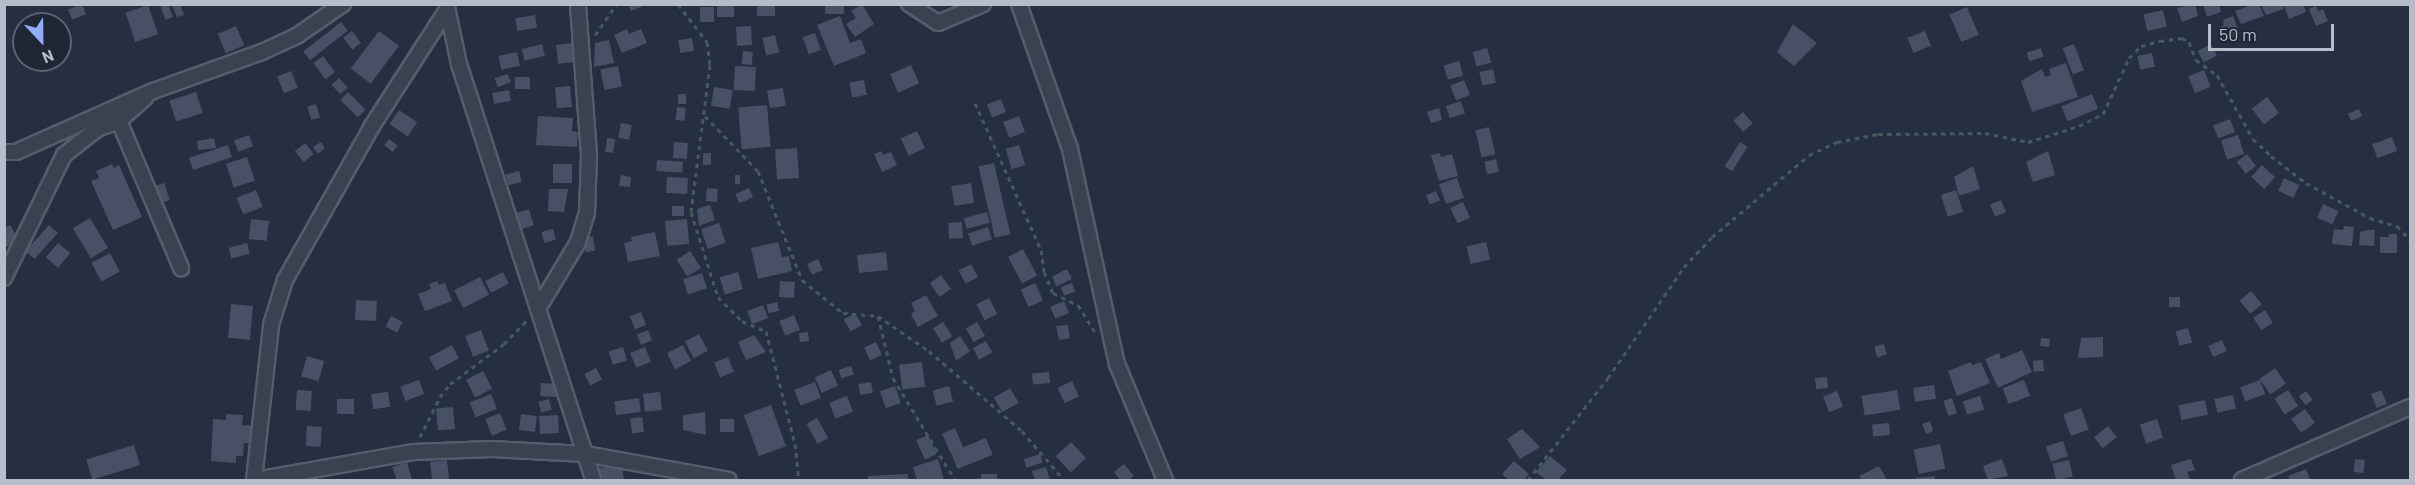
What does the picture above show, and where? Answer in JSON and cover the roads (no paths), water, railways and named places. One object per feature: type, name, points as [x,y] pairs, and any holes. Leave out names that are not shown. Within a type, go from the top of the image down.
[{"type":"street","points":[[4,152],[16,152],[153,91],[262,52],[298,36],[343,4]]},
{"type":"street","points":[[538,307],[578,242],[587,213],[589,155],[578,4]]},
{"type":"street","points":[[909,4],[938,23],[983,4]]},
{"type":"street","points":[[1019,4],[1070,149],[1117,364],[1165,480]]},
{"type":"street","points":[[447,8],[459,64],[593,480]]},
{"type":"street","points":[[447,8],[372,126],[285,280],[271,325],[259,480],[413,452],[492,450],[585,454],[729,480]]},
{"type":"street","points":[[5,278],[64,155],[97,129],[119,121],[153,91]]},
{"type":"street","points":[[119,121],[181,268]]},
{"type":"street","points":[[2242,480],[2410,407]]}]
